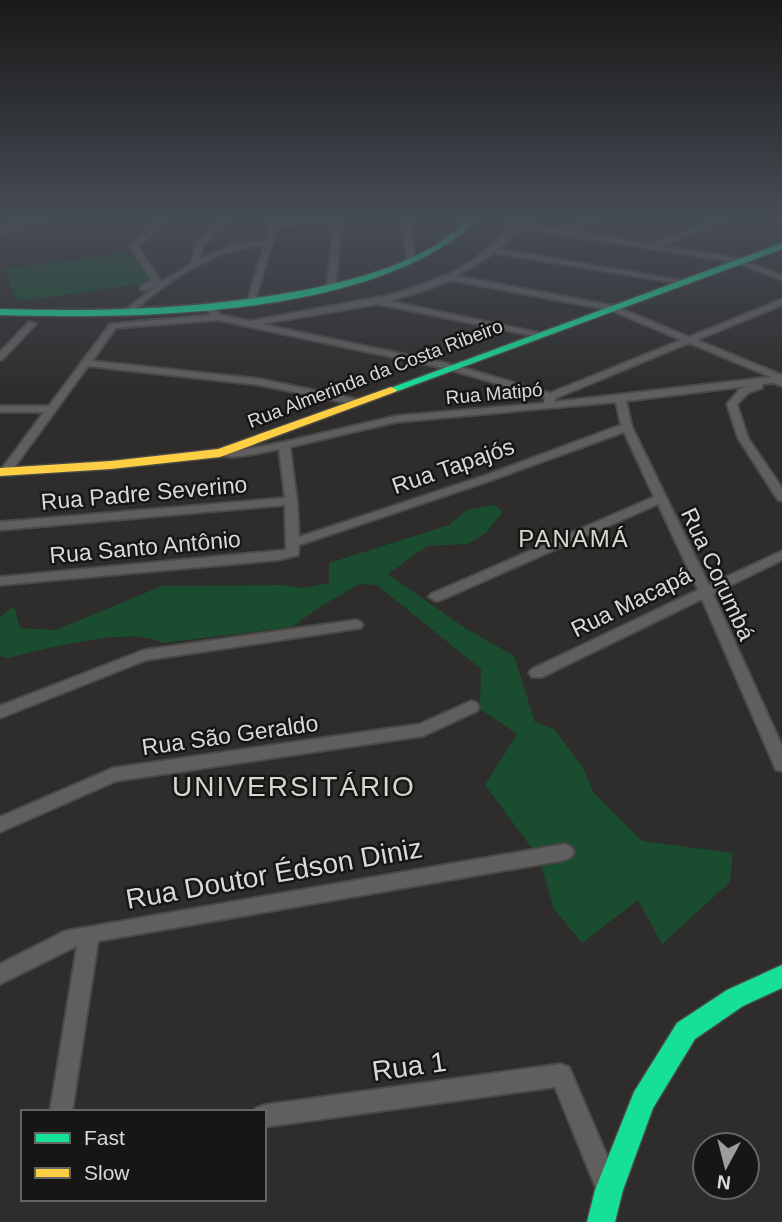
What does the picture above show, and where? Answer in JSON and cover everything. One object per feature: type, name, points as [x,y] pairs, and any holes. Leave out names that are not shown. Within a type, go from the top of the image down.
[{"type":"main road","points":[[0,312],[84,315],[212,312],[358,279]]},
{"type":"main road","name":"Rua Almerinda da Costa Ribeiro","points":[[3,472],[111,465],[220,453],[692,279]]},
{"type":"main road","points":[[0,323],[113,327],[127,313]]},
{"type":"main road","points":[[601,1222],[609,1190],[643,1101],[685,1031],[734,998],[782,976]]},
{"type":"street","points":[[144,298],[136,295],[137,292],[157,281],[156,279]]},
{"type":"street","points":[[127,313],[144,298],[174,279]]},
{"type":"street","points":[[251,302],[258,279]]},
{"type":"street","points":[[331,286],[332,279]]},
{"type":"street","points":[[246,323],[376,301],[413,292],[441,279]]},
{"type":"street","points":[[463,279],[612,308],[779,379]]},
{"type":"street","points":[[666,279],[684,282]]},
{"type":"street","points":[[376,301],[539,334]]},
{"type":"street","points":[[3,472],[113,327],[212,312],[246,323],[450,367],[549,401],[782,302]]},
{"type":"street","points":[[0,357],[32,324]]},
{"type":"street","points":[[88,363],[260,382],[356,402]]},
{"type":"street","points":[[779,379],[744,391],[732,404],[743,438],[776,475],[782,497]]},
{"type":"street","name":"Rua Matipó","points":[[220,453],[247,452],[284,445],[396,419],[549,401],[620,398],[779,379]]},
{"type":"street","name":"Rua Corumbá","points":[[620,398],[627,426],[705,591],[782,765]]},
{"type":"street","points":[[0,409],[51,409]]},
{"type":"street","name":"Rua Tapajós","points":[[293,547],[627,426]]},
{"type":"street","points":[[284,445],[293,547]]},
{"type":"street","points":[[436,597],[660,499]]},
{"type":"street","name":"Rua Padre Severino","points":[[0,526],[291,501]]},
{"type":"street","name":"Rua Santo Antônio","points":[[0,581],[278,556],[293,547]]},
{"type":"street","name":"Rua Macapá","points":[[537,673],[782,555]]},
{"type":"street","points":[[0,712],[144,655],[356,625]]},
{"type":"street","name":"Rua São Geraldo","points":[[0,825],[113,775],[424,730],[471,707]]},
{"type":"street","name":"Rua Doutor Édson Diniz","points":[[0,974],[65,940],[89,934],[565,852]]},
{"type":"street","points":[[61,1110],[89,934]]},
{"type":"street","name":"Rua 1","points":[[266,1116],[561,1075],[609,1190]]},
{"type":"green space","points":[[8,279],[152,279],[154,282],[16,302]]},
{"type":"green space","points":[[493,505],[503,511],[487,532],[468,544],[427,546],[388,574],[465,628],[514,656],[535,722],[554,729],[582,766],[594,793],[642,841],[733,853],[730,882],[662,944],[638,900],[582,943],[554,909],[539,858],[485,785],[517,734],[480,709],[481,669],[377,585],[360,584],[321,606],[292,627],[162,643],[148,638],[109,638],[7,658],[0,656],[0,617],[14,606],[20,628],[56,630],[162,586],[282,585],[303,588],[329,583],[329,563],[449,525],[467,510]]},
{"type":"traffic: fast","points":[[0,312],[120,313],[199,308],[278,298],[362,279]]},
{"type":"traffic: fast","points":[[391,390],[692,279]]},
{"type":"traffic: fast","points":[[601,1222],[609,1190],[643,1101],[686,1031],[735,998],[782,976]]},
{"type":"traffic: slow","points":[[0,472],[111,465],[220,453],[391,390]]},
{"type":"district","name":"PANAMÁ","points":[[574,539]]},
{"type":"district","name":"UNIVERSITÁRIO","points":[[294,786]]}]
